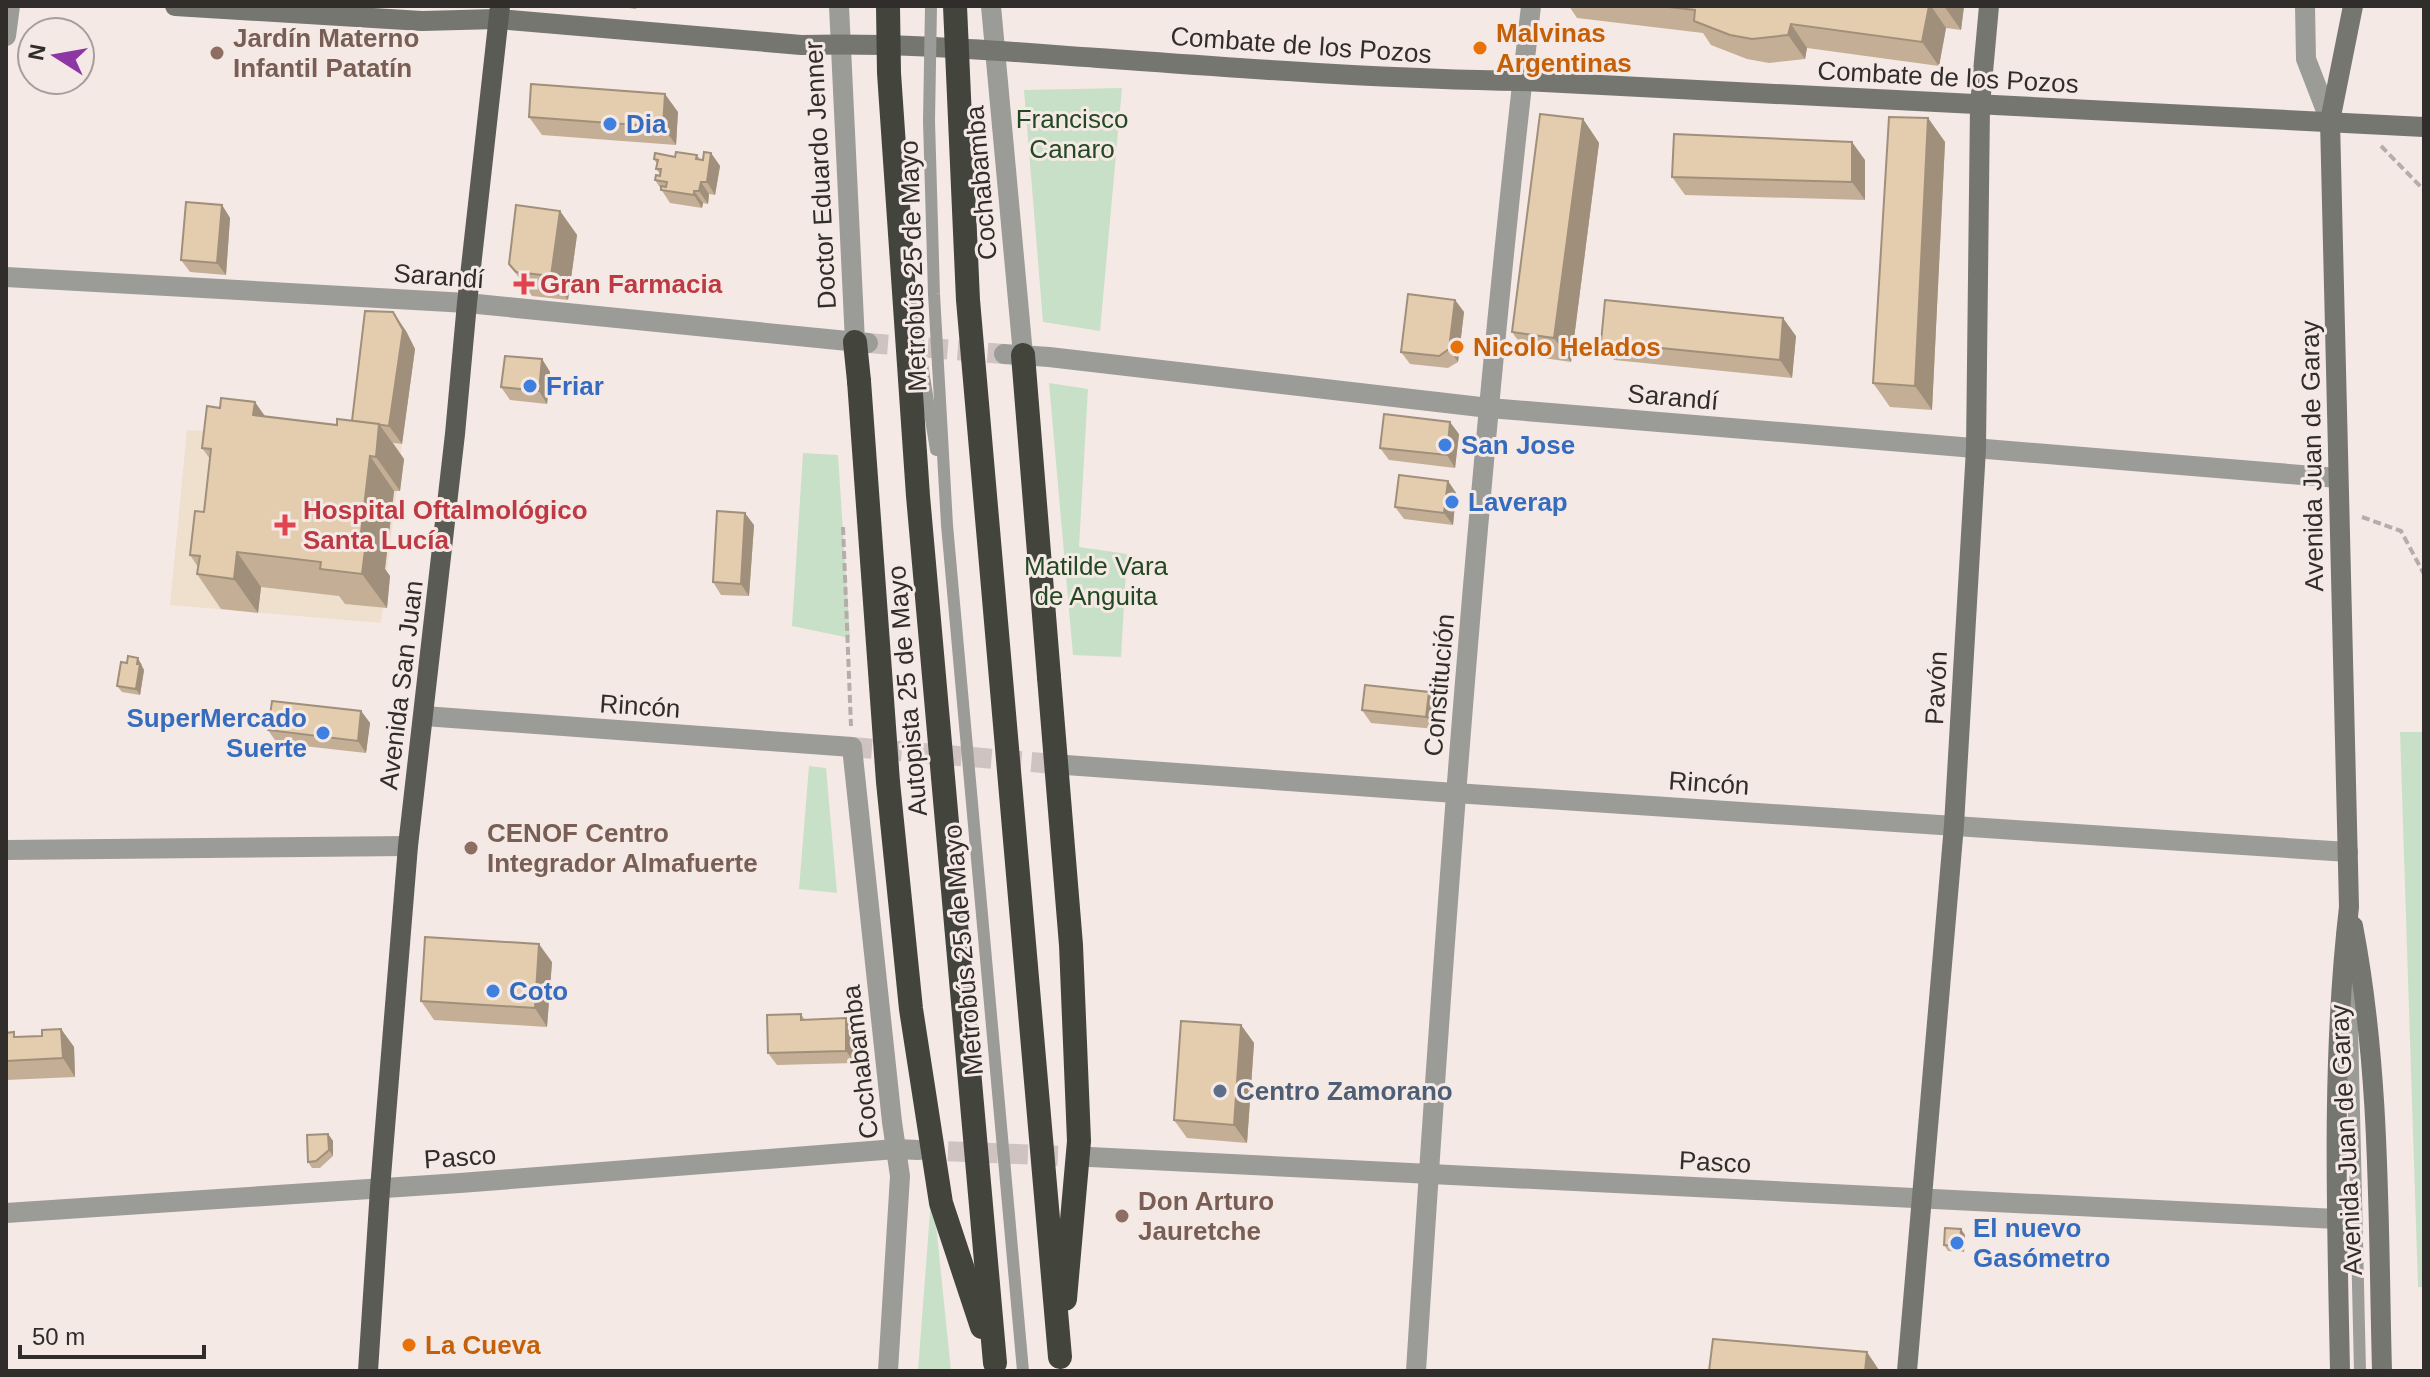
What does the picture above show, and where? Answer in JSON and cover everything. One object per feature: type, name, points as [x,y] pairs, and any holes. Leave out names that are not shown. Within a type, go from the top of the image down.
[{"type":"highway","name":"Autopista 25 de Mayo","points":[[888,6],[900,248],[925,574],[995,1367]]},
{"type":"highway","points":[[955,6],[968,300],[1060,1364]]},
{"type":"highway","points":[[861,343],[859,381],[888,782],[913,1024],[941,1203],[995,1367]]},
{"type":"highway","points":[[1014,354],[1049,677],[1071,945],[1079,1141],[1060,1364]]},
{"type":"main road","name":"Avenida San Juan","points":[[368,1371],[408,846],[499,13]]},
{"type":"street","points":[[6,36],[10,6]]},
{"type":"street","name":"Combate de los Pozos","points":[[175,6],[422,21],[499,13],[801,45],[995,51],[1396,78],[1522,81],[2424,127]]},
{"type":"street","name":"Doctor Eduardo Jenner","points":[[839,6],[839,44],[861,343]]},
{"type":"street","name":"Cochabamba","points":[[991,6],[1014,354]]},
{"type":"street","name":"Constitución","points":[[1416,1371],[1455,793],[1489,408],[1531,6]]},
{"type":"street","name":"Pavón","points":[[1907,1371],[1954,825],[1976,449],[1980,105],[1989,6]]},
{"type":"street","points":[[2305,6],[2306,59],[2330,121]]},
{"type":"street","name":"Avenida Juan de Garay","points":[[2340,1371],[2337,1044],[2349,907],[2330,121],[2353,6]]},
{"type":"street","name":"Sarandí","points":[[6,277],[467,303],[861,343]]},
{"type":"street","name":"Sarandí","points":[[1014,354],[1489,408],[2338,478]]},
{"type":"street","name":"Rincón","points":[[424,716],[852,747]]},
{"type":"street","name":"Cochabamba","points":[[852,747],[900,1176],[888,1371]]},
{"type":"street","name":"Rincón","points":[[1066,765],[2348,852]]},
{"type":"street","points":[[6,850],[408,846]]},
{"type":"street","name":"Avenida Juan de Garay","points":[[2349,907],[2365,996],[2371,1070],[2376,1141],[2382,1371]]},
{"type":"street","name":"Pasco","points":[[6,1213],[380,1189],[896,1149],[918,1150]]},
{"type":"street","name":"Pasco","points":[[1090,1157],[2337,1219]]},
{"type":"lane","name":"Metrobús 25 de Mayo","points":[[931,6],[929,136],[947,525],[1023,1371]]},
{"type":"lane","name":"Metrobús 25 de Mayo","points":[[900,248],[924,371],[947,525]]},
{"type":"lane","points":[[2349,907],[2360,1371]]},
{"type":"path","points":[[2358,123],[2424,190]]},
{"type":"path","points":[[842,513],[852,747]]},
{"type":"path","points":[[2339,515],[2368,517],[2401,531],[2424,574]]},
{"type":"shaded area","name":"Hospital Oftalmológico Santa Lucía","points":[[187,430],[402,444],[381,623],[170,605]]},
{"type":"green space","name":"Francisco Canaro","points":[[1122,88],[1100,331],[1043,322],[1024,90]]},
{"type":"green space","name":"Matilde Vara de Anguita","points":[[1049,383],[1088,389],[1079,547],[1127,554],[1121,657],[1073,655]]},
{"type":"green space","points":[[803,453],[838,455],[850,638],[792,626]]},
{"type":"green space","points":[[2400,732],[2424,732],[2424,1287],[2418,1287]]},
{"type":"green space","points":[[809,766],[826,768],[837,893],[799,889]]},
{"type":"green space","points":[[932,1186],[951,1371],[918,1371]]},
{"type":"building","points":[[1660,6],[1929,6],[1922,42],[1791,24],[1788,35],[1752,39],[1730,35],[1694,21],[1695,10]]},
{"type":"building","points":[[531,84],[665,94],[663,127],[529,117]]},
{"type":"building","points":[[1540,114],[1583,119],[1554,338],[1512,332]]},
{"type":"building","points":[[1889,117],[1928,118],[1915,386],[1873,383]]},
{"type":"building","points":[[1674,134],[1852,142],[1852,182],[1672,177]]},
{"type":"building","points":[[676,152],[697,155],[696,159],[703,160],[704,152],[711,153],[707,182],[701,182],[699,191],[694,191],[694,195],[661,190],[667,182],[655,180],[656,175],[660,176],[661,169],[656,169],[658,160],[654,159],[655,153],[675,157]]},
{"type":"building","points":[[186,202],[222,205],[217,263],[181,260]]},
{"type":"building","points":[[516,205],[560,211],[551,276],[516,272],[509,264]]},
{"type":"building","points":[[1408,294],[1455,300],[1449,349],[1439,356],[1401,352]]},
{"type":"building","points":[[1605,300],[1783,318],[1780,360],[1601,342]]},
{"type":"building","points":[[365,311],[393,312],[403,330],[389,426],[352,421]]},
{"type":"building","points":[[505,356],[542,359],[539,391],[501,387]]},
{"type":"building","points":[[221,398],[255,402],[253,415],[337,425],[337,419],[379,424],[376,457],[370,456],[360,541],[366,542],[362,574],[320,569],[321,562],[237,552],[234,579],[197,574],[200,556],[190,555],[195,511],[204,512],[211,449],[202,448],[207,406],[220,408]]},
{"type":"building","points":[[1384,414],[1450,422],[1447,455],[1380,448]]},
{"type":"building","points":[[1399,475],[1448,481],[1444,513],[1395,507]]},
{"type":"building","points":[[717,511],[745,513],[741,584],[713,582]]},
{"type":"building","points":[[128,656],[138,658],[137,664],[140,664],[136,689],[117,686],[121,662],[127,663]]},
{"type":"building","points":[[1365,685],[1429,692],[1426,717],[1362,710]]},
{"type":"building","points":[[272,701],[361,711],[358,741],[268,730]]},
{"type":"building","name":"Coto","points":[[425,937],[539,944],[535,1008],[421,1001]]},
{"type":"building","points":[[801,1014],[801,1020],[846,1018],[846,1051],[768,1053],[767,1015]]},
{"type":"building","name":"Centro Zamorano","points":[[1181,1021],[1241,1025],[1234,1125],[1174,1120]]},
{"type":"building","points":[[61,1029],[63,1058],[6,1061],[6,1033],[14,1032],[14,1037],[42,1036],[42,1030]]},
{"type":"building","points":[[328,1134],[329,1150],[316,1161],[308,1162],[307,1135]]},
{"type":"building","points":[[1945,1228],[1961,1229],[1960,1246],[1944,1245]]},
{"type":"building","points":[[1713,1339],[1867,1352],[1865,1371],[1709,1371]]},
{"type":"tunnel","points":[[868,343],[1004,354]]},
{"type":"tunnel","points":[[852,747],[1066,765]]},
{"type":"tunnel","points":[[918,1150],[1090,1157]]},
{"type":"place","name":"Malvinas Argentinas","points":[[1480,48]]},
{"type":"place","name":"Jardín Materno Infantil Patatín","points":[[217,53]]},
{"type":"place","name":"Dia","points":[[610,124]]},
{"type":"place","name":"Gran Farmacia","points":[[524,284]]},
{"type":"place","name":"Nicolo Helados","points":[[1457,347]]},
{"type":"place","name":"Friar","points":[[530,386]]},
{"type":"place","name":"San Jose","points":[[1445,445]]},
{"type":"place","name":"Laverap","points":[[1452,502]]},
{"type":"place","name":"Hospital Oftalmológico Santa Lucía","points":[[285,525]]},
{"type":"place","name":"SuperMercado Suerte","points":[[323,733]]},
{"type":"place","name":"CENOF Centro Integrador Almafuerte","points":[[471,848]]},
{"type":"place","name":"Coto","points":[[493,991]]},
{"type":"place","name":"Centro Zamorano","points":[[1220,1091]]},
{"type":"place","name":"Don Arturo Jauretche","points":[[1122,1216]]},
{"type":"place","name":"El nuevo Gasómetro","points":[[1957,1243]]},
{"type":"place","name":"La Cueva","points":[[409,1345]]}]
